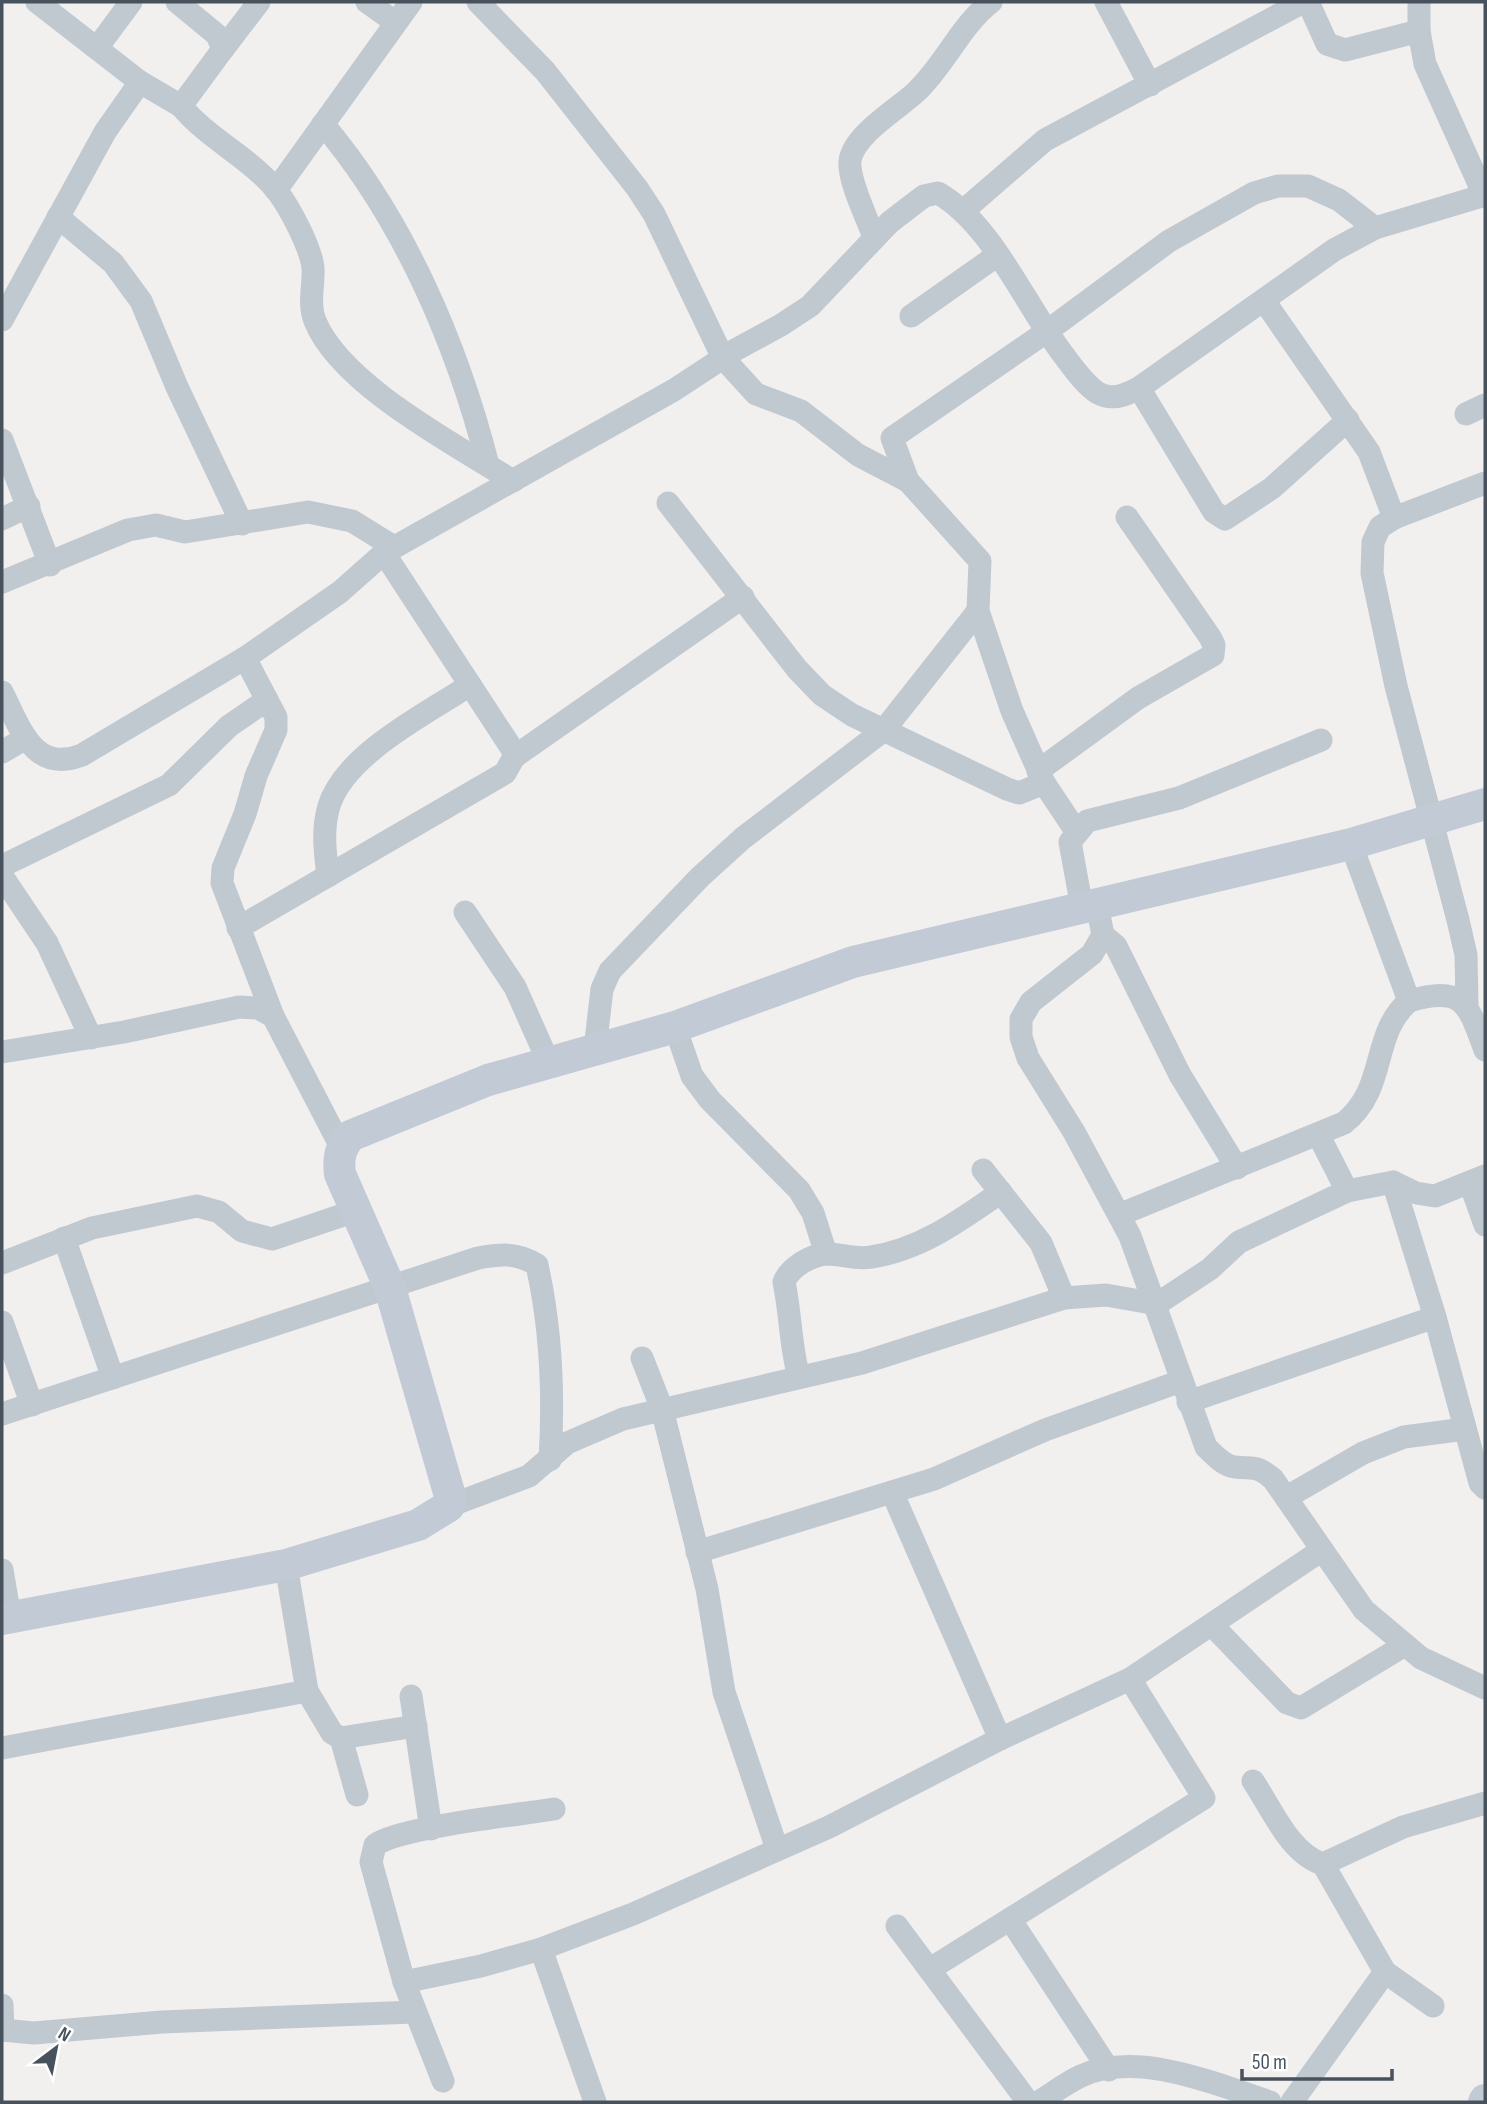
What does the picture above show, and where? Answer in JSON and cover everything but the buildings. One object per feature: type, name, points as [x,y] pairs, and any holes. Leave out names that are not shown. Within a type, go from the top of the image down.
[{"type":"street","points":[[37,2],[140,82],[181,106],[276,190],[288,208],[312,259],[312,308],[316,322],[333,351],[393,404],[513,481]]},
{"type":"street","points":[[97,48],[131,2]]},
{"type":"street","points":[[177,2],[217,35],[223,49]]},
{"type":"street","points":[[181,106],[259,2]]},
{"type":"street","points":[[367,2],[396,22]]},
{"type":"street","points":[[276,190],[411,2]]},
{"type":"street","points":[[478,2],[545,71],[637,188],[654,215],[723,358],[756,394],[801,411],[858,455],[908,481],[980,561],[978,611],[1012,711],[1041,777],[1076,831]]},
{"type":"street","points":[[874,237],[851,172],[853,152],[873,127],[916,92],[970,23],[991,2]]},
{"type":"street","points":[[1106,2],[1150,85]]},
{"type":"street","points":[[963,211],[1045,139],[1303,2]]},
{"type":"street","points":[[1308,2],[1327,44],[1345,50],[1419,31]]},
{"type":"street","points":[[2,692],[24,739],[52,760],[66,761],[82,755],[245,658],[340,592],[389,550],[674,390],[810,306],[874,237],[924,196],[938,193],[984,231],[996,256],[1046,332],[1078,373],[1099,393],[1115,397],[1139,388],[1265,302],[1318,260],[1374,228],[1485,195],[1425,64],[1419,31],[1419,2]]},
{"type":"street","points":[[2,320],[11,283],[58,218],[105,132],[140,82]]},
{"type":"street","points":[[323,124],[359,168],[396,230],[471,398],[488,465]]},
{"type":"street","points":[[908,481],[892,438],[1046,332],[1169,241],[1254,194],[1278,186],[1308,186],[1339,200],[1374,228]]},
{"type":"street","points":[[58,218],[113,263],[141,301],[177,387],[242,524]]},
{"type":"street","points":[[911,316],[996,256]]},
{"type":"street","points":[[1265,302],[1348,420],[1380,475],[1394,519]]},
{"type":"street","points":[[1139,388],[1214,512],[1225,519],[1263,495],[1348,420]]},
{"type":"street","points":[[2,440],[50,565]]},
{"type":"street","points":[[1485,483],[1380,527],[1373,542],[1372,573],[1391,667],[1433,819],[1466,955],[1467,1005],[1485,1051]]},
{"type":"street","points":[[668,503],[797,669],[822,695],[884,730],[1019,793],[1138,698],[1213,655],[1214,645],[1210,636],[1127,517]]},
{"type":"street","points":[[2,519],[29,506]]},
{"type":"street","points":[[2,582],[50,565],[128,530],[156,525],[185,532],[308,512],[332,514],[352,521],[389,550],[514,757]]},
{"type":"street","points":[[238,928],[505,773],[514,757],[743,597]]},
{"type":"street","points":[[595,1049],[602,989],[610,971],[743,838],[884,730],[978,611]]},
{"type":"street","points":[[245,658],[276,717],[275,738],[256,776],[245,814],[223,868],[222,883],[273,1016],[341,1147]]},
{"type":"street","points":[[328,876],[324,837],[329,807],[338,785],[362,760],[470,685]]},
{"type":"street","points":[[2,866],[169,785],[229,726],[267,701]]},
{"type":"street","points":[[2,752],[24,739]]},
{"type":"street","points":[[1237,1168],[1180,1075],[1116,946],[1094,916],[1070,852],[1070,842],[1076,831],[1087,821],[1179,797],[1321,740]]},
{"type":"street","points":[[449,1506],[450,1496],[390,1288],[341,1174],[338,1158],[341,1147],[350,1136],[372,1125],[548,1061],[675,1027],[853,962],[1094,916],[1485,804]]},
{"type":"street","points":[[1351,844],[1409,1001]]},
{"type":"street","points":[[2,876],[47,943],[90,1038]]},
{"type":"street","points":[[465,912],[515,987],[548,1061]]},
{"type":"street","points":[[1094,916],[1092,954],[1031,1002],[1021,1019],[1021,1037],[1028,1058],[1074,1132],[1119,1215],[1157,1304],[1206,1447],[1222,1462],[1235,1467],[1260,1468],[1273,1479],[1364,1610],[1421,1658],[1485,1688]]},
{"type":"street","points":[[1119,1215],[1319,1136],[1344,1123],[1364,1103],[1380,1064],[1388,1026],[1396,1013],[1409,1001],[1442,993],[1456,996],[1467,1005]]},
{"type":"street","points":[[2,1052],[90,1038],[239,1007],[258,1008],[273,1016]]},
{"type":"street","points":[[675,1027],[692,1076],[710,1100],[799,1190],[813,1213],[826,1254]]},
{"type":"street","points":[[1319,1136],[1347,1191]]},
{"type":"street","points":[[983,1170],[1041,1243],[1064,1298]]},
{"type":"street","points":[[2,1570],[6,1618],[286,1565],[418,1525],[449,1506],[513,1484],[550,1460],[567,1443],[593,1430],[662,1409],[862,1363],[1064,1298],[1107,1295],[1157,1304],[1210,1269],[1239,1242],[1347,1191],[1393,1182],[1416,1193],[1436,1196],[1478,1180],[1485,1225]]},
{"type":"street","points":[[1393,1182],[1435,1317],[1480,1483],[1485,1488]]},
{"type":"street","points":[[799,1377],[791,1349],[792,1328],[784,1282],[793,1267],[826,1254],[869,1258],[910,1248],[961,1220],[1001,1192]]},
{"type":"street","points":[[2,1263],[105,1225],[197,1206],[219,1212],[242,1231],[272,1239],[355,1211]]},
{"type":"street","points":[[64,1238],[113,1378]]},
{"type":"street","points":[[2,1414],[478,1258],[506,1253],[525,1257],[537,1265],[551,1366],[550,1460]]},
{"type":"street","points":[[697,1552],[934,1479],[1045,1430],[1185,1392],[1435,1317]]},
{"type":"street","points":[[2,1322],[32,1405]]},
{"type":"street","points":[[642,1358],[662,1409],[697,1552],[724,1692],[777,1849]]},
{"type":"street","points":[[1287,1497],[1363,1453],[1404,1437],[1465,1429]]},
{"type":"street","points":[[892,1492],[1000,1739]]},
{"type":"street","points":[[404,1982],[481,1966],[541,1949],[633,1914],[829,1827],[1000,1739],[1130,1679],[1322,1550]]},
{"type":"street","points":[[286,1565],[307,1691],[332,1733],[341,1738],[416,1726]]},
{"type":"street","points":[[1212,1625],[1287,1703],[1301,1709],[1405,1645]]},
{"type":"street","points":[[930,1969],[1204,1798],[1130,1679]]},
{"type":"street","points":[[2,1748],[307,1691]]},
{"type":"street","points":[[411,1696],[431,1829]]},
{"type":"street","points":[[341,1738],[358,1796]]},
{"type":"street","points":[[1253,1781],[1298,1849],[1310,1860],[1323,1864],[1403,1827],[1485,1803]]},
{"type":"street","points":[[443,2081],[404,1982],[374,1872],[372,1853],[375,1844],[383,1839],[431,1829],[555,1809]]},
{"type":"street","points":[[1323,1864],[1385,1972],[1433,2006]]},
{"type":"street","points":[[1010,1919],[1109,2070]]},
{"type":"street","points":[[897,1926],[1028,2102]]},
{"type":"street","points":[[541,1949],[594,2102]]},
{"type":"street","points":[[1292,2102],[1385,1972]]},
{"type":"street","points":[[2,2005],[2,2030],[34,2033],[96,2025],[414,2012]]},
{"type":"street","points":[[1039,2102],[1067,2095],[1083,2075],[1140,2067],[1178,2073],[1270,2102]]}]
